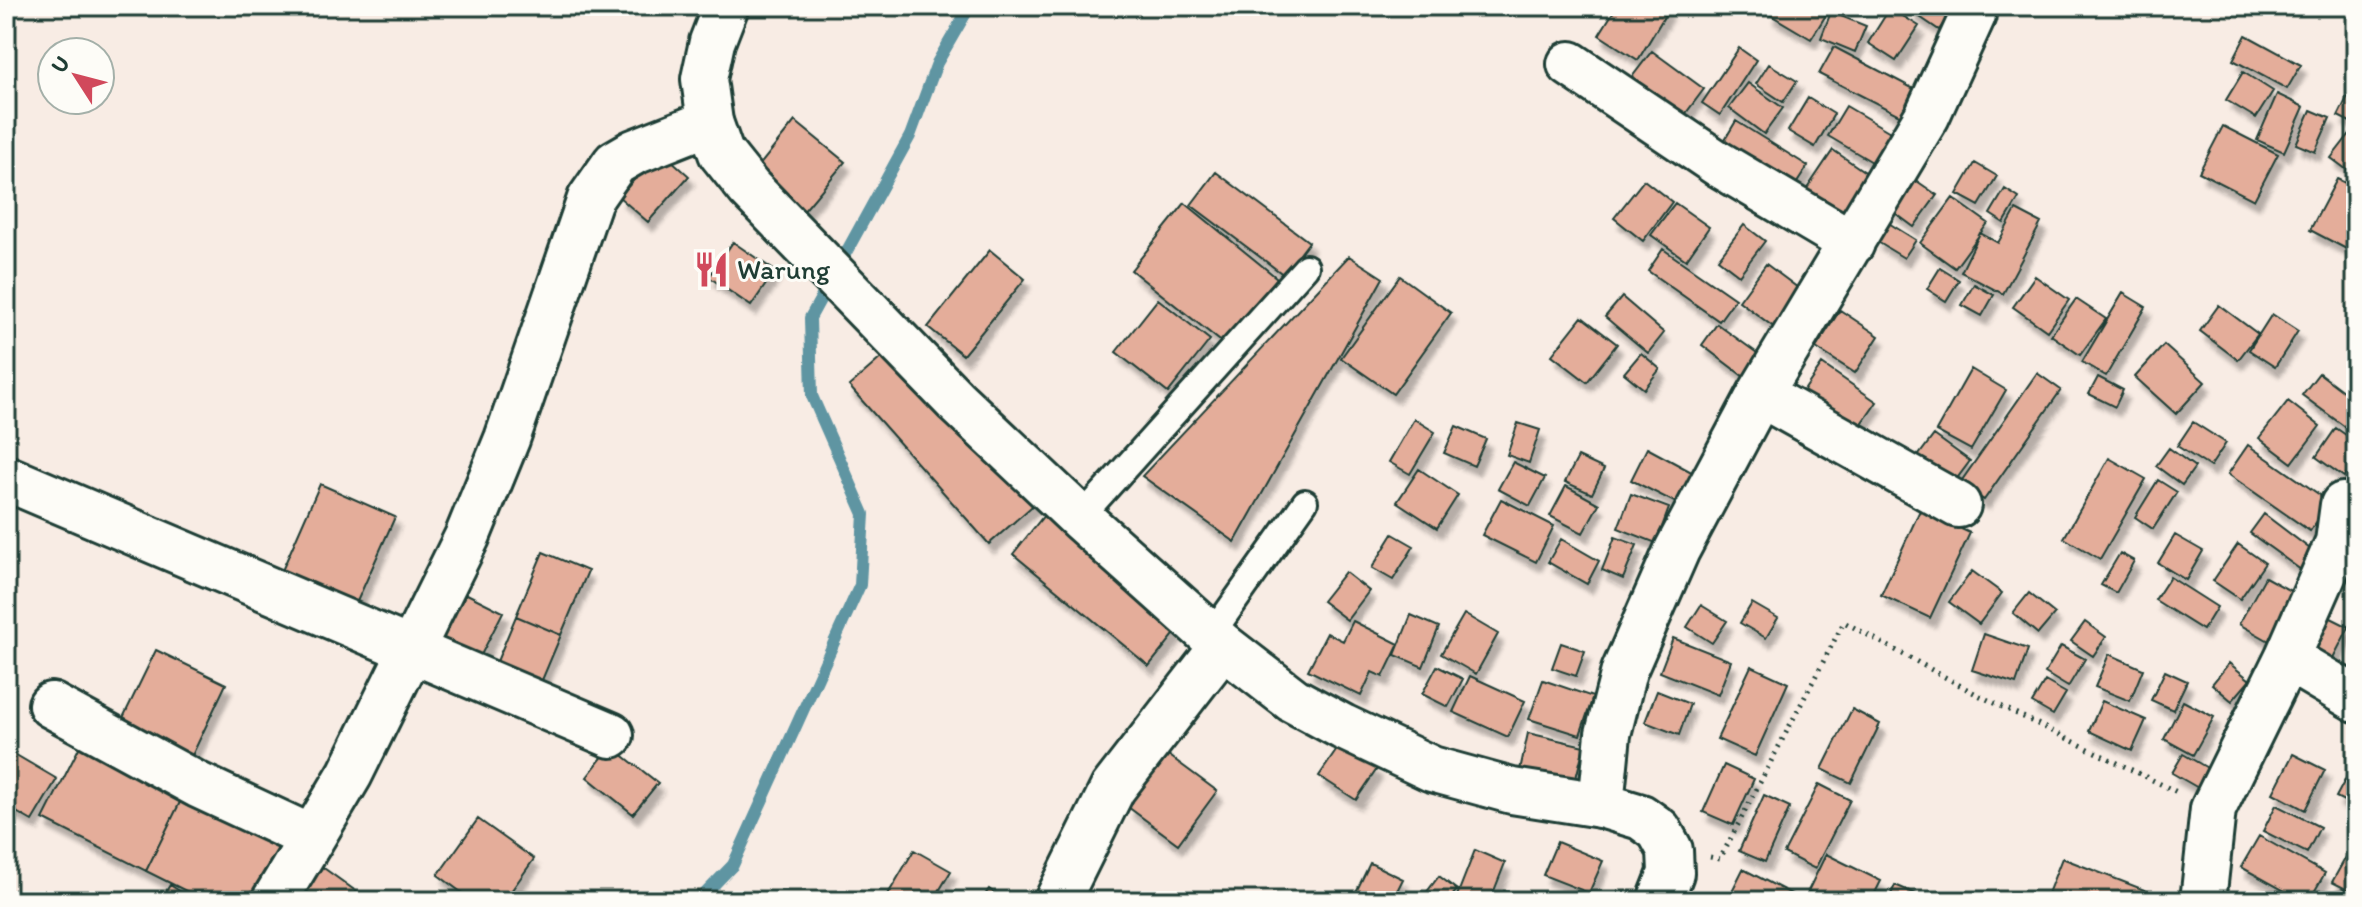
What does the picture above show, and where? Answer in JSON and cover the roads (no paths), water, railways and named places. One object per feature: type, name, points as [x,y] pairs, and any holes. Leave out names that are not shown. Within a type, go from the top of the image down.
[{"type":"street","points":[[726,6],[712,42],[704,79],[710,122],[721,153],[749,188],[956,401],[1080,518],[1217,640],[1293,700],[1432,769],[1512,791],[1601,805],[1641,817],[1659,830],[1670,850],[1671,873],[1660,901]]},
{"type":"street","points":[[1601,805],[1608,734],[1624,671],[1677,550],[1760,394],[1927,116],[1973,15]]},
{"type":"street","points":[[1570,64],[1717,163],[1852,243]]},
{"type":"street","points":[[274,901],[350,774],[467,537],[507,439],[590,199],[615,163],[634,152],[710,122]]},
{"type":"street","points":[[1760,394],[1958,505]]},
{"type":"street","points":[[6,478],[611,735]]},
{"type":"street","points":[[2203,901],[2213,809],[2287,658],[2338,542],[2343,505]]},
{"type":"street","points":[[1057,901],[1113,788],[1217,640]]},
{"type":"street","points":[[2287,658],[2356,699]]},
{"type":"street","points":[[51,705],[198,785],[312,838]]},
{"type":"lane","points":[[1080,518],[1306,267]]},
{"type":"lane","points":[[1217,640],[1305,502]]},
{"type":"waterway","points":[[698,901],[733,865],[860,585],[864,514],[812,396],[810,318],[910,136],[937,63],[970,6]]},
{"type":"place","name":"Warung","points":[[711,269]]}]
